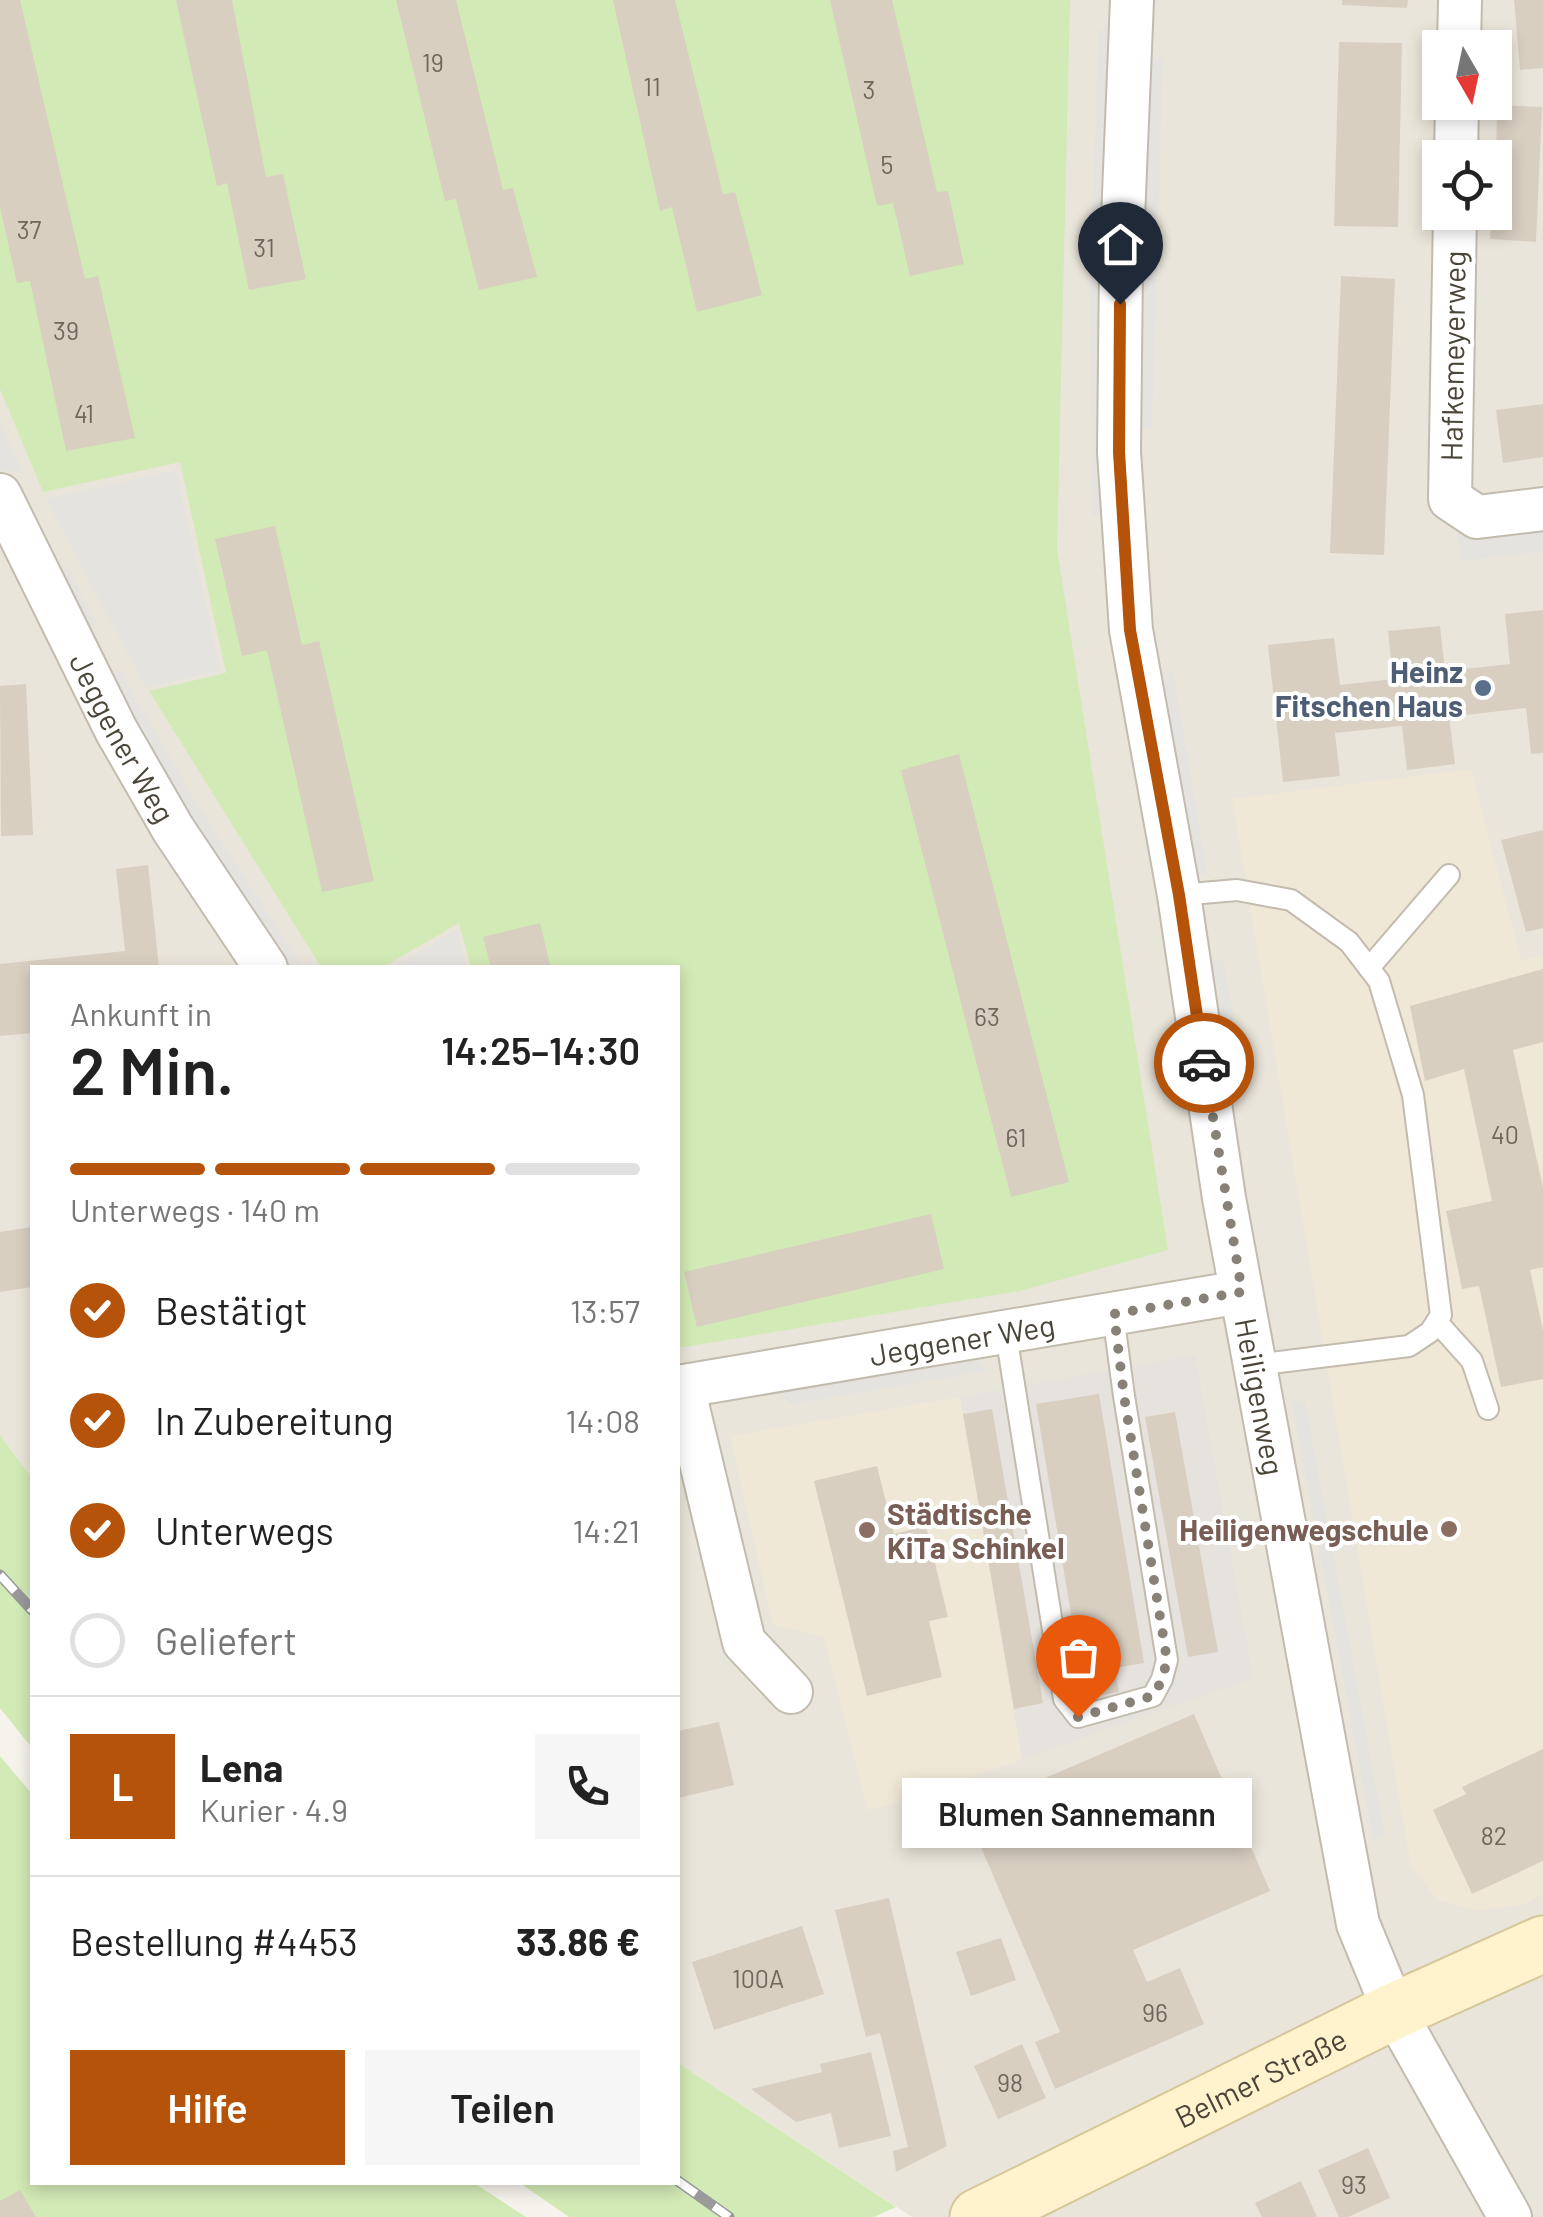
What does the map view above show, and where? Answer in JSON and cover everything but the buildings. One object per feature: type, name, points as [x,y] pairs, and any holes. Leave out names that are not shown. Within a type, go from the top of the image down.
[{"type":"street","name":"Heiligenweg","points":[[1132,0],[1121,267],[1119,452],[1130,630],[1179,895],[1242,1292],[1358,1924],[1394,2011],[1510,2217]]},
{"type":"street","points":[[1459,30],[1460,0]]},
{"type":"street","name":"Hafkemeyerweg","points":[[1455,230],[1450,499],[1477,517],[1543,509]]},
{"type":"street","name":"Jeggener Weg","points":[[0,495],[126,746],[173,829],[264,965]]},
{"type":"street","name":"Jeggener Weg","points":[[792,1692],[744,1642],[680,1387],[1242,1292]]},
{"type":"street","name":"Belmer Straße","points":[[978,2217],[1394,2011],[1543,1944]]},
{"type":"lane","points":[[1369,968],[1449,875]]},
{"type":"lane","points":[[1179,895],[1236,890],[1291,900],[1349,942],[1378,981],[1413,1095],[1441,1316],[1430,1332],[1409,1346],[1255,1365]]},
{"type":"lane","points":[[1006,1334],[1064,1700],[1078,1717],[1153,1696],[1167,1660],[1114,1314]]},
{"type":"lane","points":[[1437,1322],[1472,1362],[1488,1409]]},
{"type":"shaded area","points":[[0,0],[1543,0],[1543,2217],[912,2217],[680,2064],[680,965],[30,965],[30,1475],[0,1435]]},
{"type":"shaded area","points":[[1099,29],[1112,29],[1105,515],[1092,516],[1090,267]]},
{"type":"shaded area","points":[[1150,57],[1163,58],[1152,428],[1139,427]]},
{"type":"shaded area","points":[[0,423],[24,474],[0,470]]},
{"type":"shaded area","points":[[176,470],[220,670],[146,688],[46,499]]},
{"type":"shaded area","points":[[1543,524],[1543,551],[1461,561],[1457,534]]},
{"type":"shaded area","points":[[68,568],[96,624],[88,629],[60,572]]},
{"type":"shaded area","points":[[94,667],[120,671],[199,807],[302,965],[278,965]]},
{"type":"shaded area","points":[[1173,672],[1207,874],[1196,875],[1161,674]]},
{"type":"shaded area","name":"Heiligenwegschule","points":[[1471,769],[1521,961],[1543,956],[1543,1895],[1525,1904],[1476,1911],[1437,1899],[1411,1866],[1232,799]]},
{"type":"shaded area","points":[[457,929],[466,965],[398,965]]},
{"type":"shaded area","points":[[1223,960],[1246,1083],[1235,1085],[1212,962]]},
{"type":"shaded area","points":[[970,1350],[987,1371],[791,1404],[770,1382]]},
{"type":"shaded area","points":[[1195,1355],[1253,1678],[1022,1759],[960,1397]]},
{"type":"shaded area","name":"Städtische KiTa Schinkel","points":[[960,1397],[1022,1759],[868,1810],[824,1637],[773,1625],[730,1436]]},
{"type":"shaded area","points":[[1305,1401],[1385,1837],[1373,1839],[1292,1403]]},
{"type":"green space","points":[[0,0],[1070,0],[1057,549],[1168,1250],[1020,1291],[680,1348],[680,965],[470,965],[459,923],[386,965],[320,965],[149,691],[226,673],[180,462],[43,492],[0,389]]},
{"type":"green space","points":[[0,1435],[30,1475],[30,1746],[0,1708]]},
{"type":"green space","points":[[0,1756],[30,1792],[30,2185],[477,2185],[526,2217],[0,2217]]},
{"type":"green space","points":[[680,2064],[896,2207],[874,2217],[569,2217],[523,2185],[680,2185]]},
{"type":"railway","points":[[0,1575],[30,1608]]},
{"type":"railway","points":[[680,2182],[729,2217]]},
{"type":"way so far","points":[[1078,1717],[1153,1696],[1167,1660],[1114,1314],[1242,1292],[1204,1063]]},
{"type":"place","name":"Heinz Fitschen Haus","points":[[1483,688]]},
{"type":"place","name":"Heiligenwegschule","points":[[1449,1529]]},
{"type":"place","name":"Städtische KiTa Schinkel","points":[[867,1530]]},
{"type":"place","name":"Blumen Sannemann","points":[[1078,1717]]},
{"type":"route","points":[[1120,304],[1119,452],[1130,630],[1179,895],[1204,1063]]}]
